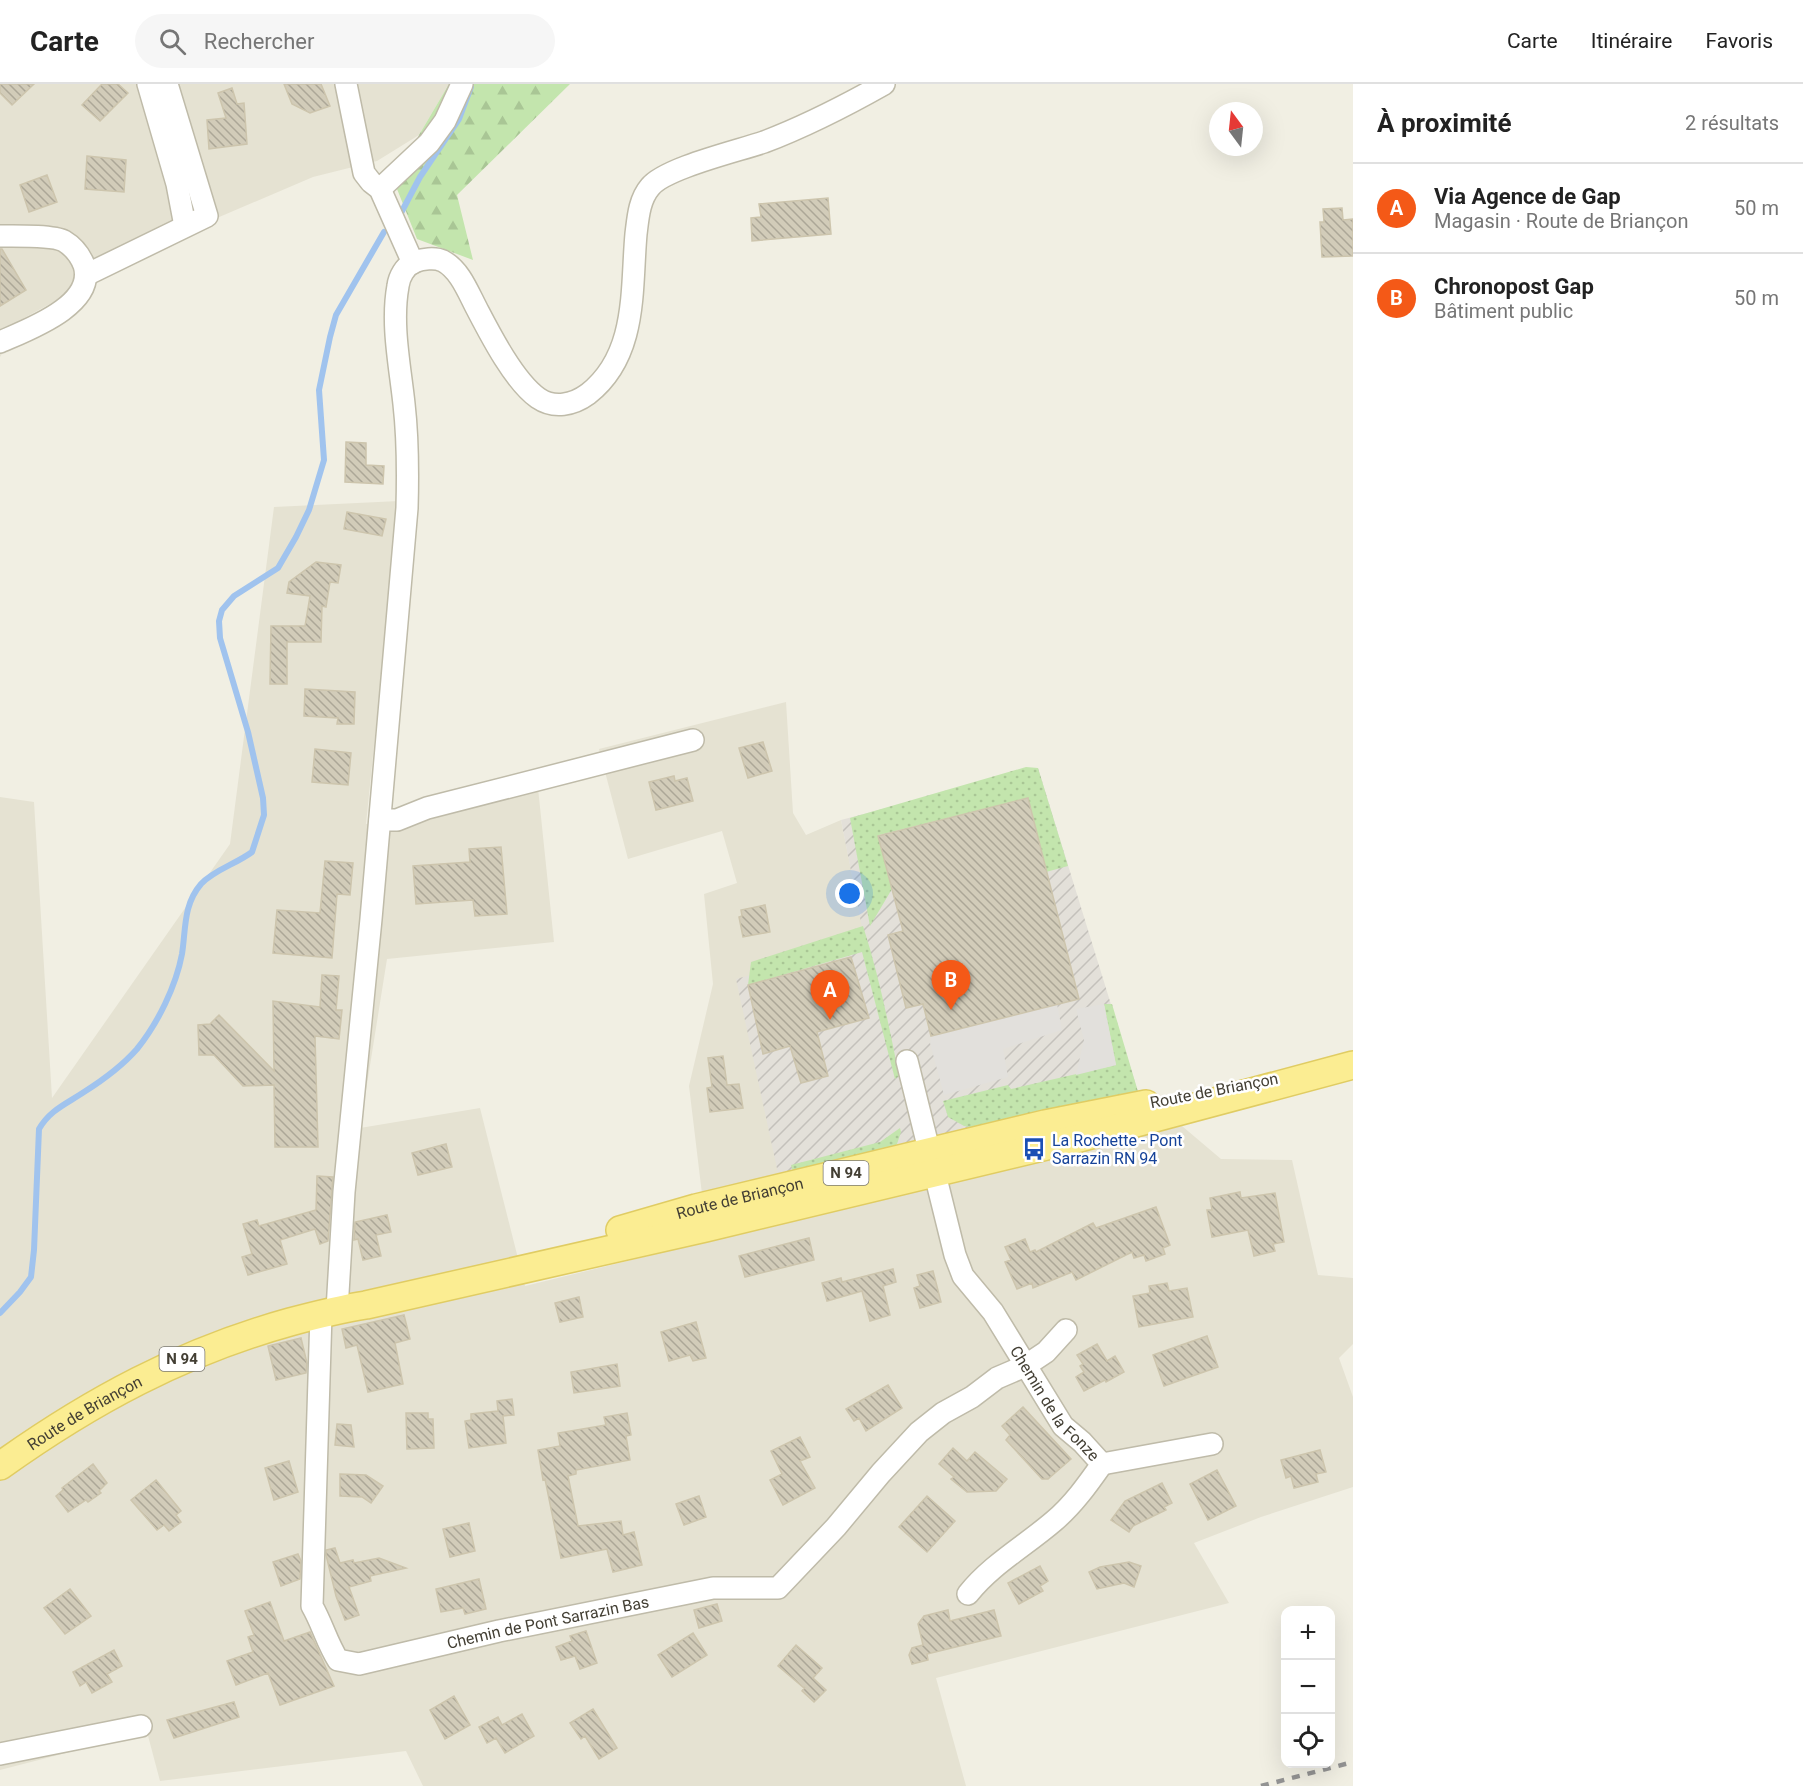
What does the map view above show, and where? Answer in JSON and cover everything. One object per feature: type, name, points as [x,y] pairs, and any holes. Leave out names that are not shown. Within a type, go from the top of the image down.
[{"type":"main road","name":"Route de Briançon","points":[[334,1311],[745,1218],[933,1162],[1045,1124],[1353,1064]]},
{"type":"main road","name":"Route de Briançon","points":[[0,1466],[89,1408],[181,1359],[223,1343],[455,1274],[696,1208],[933,1162],[1076,1139],[1353,1064]]},
{"type":"street","points":[[148,84],[177,184],[185,226]]},
{"type":"street","points":[[86,275],[207,216],[167,84]]},
{"type":"street","points":[[346,84],[364,172],[380,189],[413,263]]},
{"type":"street","points":[[380,189],[429,143],[445,121],[462,84]]},
{"type":"street","points":[[334,1311],[380,820],[408,477],[409,456],[397,338],[398,282],[404,271],[413,263],[441,259],[452,267],[510,366],[525,385],[538,398],[555,404],[572,404],[600,382],[616,359],[628,330],[634,296],[638,217],[643,197],[651,185],[684,167],[764,141],[830,114],[884,84]]},
{"type":"street","points":[[0,236],[62,240],[78,252],[86,275],[82,288],[73,301],[45,323],[0,342]]},
{"type":"street","points":[[380,820],[397,820],[427,808],[693,740]]},
{"type":"street","name":"Chemin de la Fonze","points":[[907,1061],[955,1254],[963,1276],[993,1312],[1063,1426],[1102,1464],[1079,1495],[1054,1521],[991,1570],[968,1594]]},
{"type":"street","name":"Chemin de Pont Sarrazin Bas","points":[[334,1311],[312,1606],[338,1660],[359,1664],[499,1632],[713,1588],[778,1588],[836,1527],[919,1432],[943,1413],[997,1378],[1025,1366]]},
{"type":"street","points":[[1025,1366],[1046,1352],[1066,1330]]},
{"type":"street","points":[[1102,1464],[1212,1444]]},
{"type":"street","points":[[0,1754],[141,1725]]},
{"type":"shaded area","points":[[0,84],[449,84],[419,135],[377,161],[313,177],[175,236],[24,318],[0,357]]},
{"type":"shaded area","points":[[399,501],[366,824],[505,799],[538,788],[554,942],[387,959],[360,1128],[480,1108],[525,1286],[1182,1126],[1221,1159],[1292,1160],[1318,1275],[1353,1278],[1353,1344],[1339,1358],[1353,1397],[1353,1487],[1261,1517],[1194,1543],[1229,1603],[936,1678],[966,1786],[423,1786],[406,1751],[160,1781],[147,1732],[0,1770],[0,797],[34,802],[52,1098],[230,844],[274,507]]},
{"type":"shaded area","points":[[786,702],[793,813],[806,835],[841,820],[866,943],[779,1178],[702,1194],[689,1086],[713,984],[704,894],[737,883],[722,831],[628,859],[599,749]]},
{"type":"shaded area","points":[[1038,768],[1138,1092],[779,1178],[736,979],[865,943],[841,820]]},
{"type":"shaded area","points":[[1057,1004],[1062,1030],[1003,1049],[1008,1077],[944,1095],[930,1043],[931,1036]]},
{"type":"shaded area","points":[[1104,1004],[1116,1065],[1076,1075],[1084,1040],[1076,1009]]},
{"type":"green space","points":[[449,84],[570,84],[457,195],[473,260],[417,239],[397,189],[419,135]]},
{"type":"green space","points":[[1026,767],[1038,768],[1068,866],[1046,872],[1028,798],[879,835],[892,889],[870,926],[850,818]]},
{"type":"green space","points":[[863,926],[879,982],[899,1076],[895,1079],[862,952],[748,985],[751,962]]},
{"type":"green space","points":[[1104,1004],[1112,1004],[1139,1095],[982,1129],[964,1126],[948,1117],[943,1101],[1008,1085],[1011,1089],[1116,1065]]},
{"type":"green space","points":[[900,1128],[897,1144],[889,1152],[794,1175],[791,1165],[880,1142]]},
{"type":"building","points":[[0,84],[34,84],[12,105],[0,93]]},
{"type":"building","points":[[102,84],[118,84],[128,93],[100,121],[82,105]]},
{"type":"building","points":[[284,84],[321,84],[330,106],[310,113],[292,104]]},
{"type":"building","points":[[232,88],[237,104],[244,103],[247,144],[209,149],[207,120],[226,118],[218,93]]},
{"type":"building","points":[[87,156],[126,160],[124,192],[85,189]]},
{"type":"building","points":[[47,175],[57,202],[29,212],[20,185]]},
{"type":"building","points":[[828,198],[831,234],[752,241],[751,218],[761,217],[759,204]]},
{"type":"building","points":[[1342,208],[1343,220],[1353,219],[1353,256],[1322,257],[1320,222],[1324,222],[1323,209]]},
{"type":"building","points":[[0,249],[26,290],[0,306]]},
{"type":"building","points":[[346,442],[366,443],[366,465],[384,466],[383,484],[345,482]]},
{"type":"building","points":[[347,512],[386,519],[382,536],[344,529]]},
{"type":"building","points":[[316,562],[341,565],[338,583],[330,582],[326,607],[322,606],[321,642],[287,642],[287,684],[270,684],[271,626],[305,626],[310,596],[287,593],[289,582]]},
{"type":"building","points":[[305,689],[355,692],[354,724],[337,724],[338,718],[304,716]]},
{"type":"building","points":[[763,742],[772,771],[748,778],[739,748]]},
{"type":"building","points":[[315,749],[351,753],[348,785],[312,782]]},
{"type":"building","points":[[674,776],[675,781],[687,778],[693,801],[656,810],[649,782]]},
{"type":"building","points":[[1028,798],[1079,999],[931,1036],[923,1004],[906,1008],[888,935],[903,931],[878,836]]},
{"type":"building","points":[[501,847],[507,914],[475,916],[473,900],[416,904],[413,866],[470,862],[469,849]]},
{"type":"building","points":[[325,861],[353,863],[350,895],[337,894],[332,958],[273,953],[277,910],[320,913]]},
{"type":"building","points":[[765,905],[770,932],[743,937],[739,917],[742,916],[741,910]]},
{"type":"building","points":[[851,957],[869,1018],[817,1032],[828,1076],[801,1083],[790,1046],[763,1054],[748,985]]},
{"type":"building","points":[[322,975],[339,976],[336,1010],[342,1010],[339,1039],[315,1036],[318,1147],[275,1147],[274,1085],[243,1086],[214,1055],[199,1055],[198,1025],[210,1024],[219,1015],[274,1071],[273,1001],[320,1007]]},
{"type":"building","points":[[723,1056],[727,1085],[739,1084],[743,1108],[710,1112],[707,1088],[712,1087],[708,1058]]},
{"type":"building","points":[[446,1144],[452,1167],[418,1175],[412,1153]]},
{"type":"building","points":[[317,1176],[333,1177],[328,1241],[320,1244],[315,1229],[280,1240],[287,1264],[248,1275],[242,1257],[252,1254],[243,1224],[257,1220],[259,1226],[316,1210]]},
{"type":"building","points":[[1240,1192],[1241,1198],[1275,1193],[1284,1242],[1273,1244],[1275,1251],[1254,1256],[1248,1230],[1212,1237],[1207,1210],[1212,1210],[1210,1198]]},
{"type":"building","points":[[1156,1207],[1170,1245],[1163,1248],[1165,1254],[1146,1261],[1144,1255],[1134,1258],[1132,1252],[1076,1280],[1072,1272],[1033,1288],[1032,1283],[1017,1289],[1005,1262],[1011,1260],[1005,1247],[1025,1239],[1030,1252],[1035,1250],[1036,1252],[1093,1223],[1096,1228]]},
{"type":"building","points":[[387,1215],[391,1232],[376,1235],[381,1256],[363,1260],[358,1239],[354,1240],[355,1222]]},
{"type":"building","points":[[809,1238],[814,1260],[745,1277],[739,1256]]},
{"type":"building","points":[[893,1269],[896,1282],[883,1286],[890,1315],[870,1321],[862,1291],[827,1301],[822,1283],[841,1278],[842,1282]]},
{"type":"building","points":[[933,1271],[941,1302],[920,1308],[914,1288],[920,1286],[917,1275]]},
{"type":"building","points":[[1167,1283],[1169,1291],[1187,1288],[1193,1317],[1139,1327],[1133,1296],[1150,1293],[1149,1286]]},
{"type":"building","points":[[579,1297],[583,1317],[560,1322],[555,1303]]},
{"type":"building","points":[[404,1315],[410,1339],[395,1343],[403,1384],[368,1392],[357,1345],[346,1348],[342,1329]]},
{"type":"building","points":[[696,1322],[706,1358],[693,1361],[690,1355],[669,1361],[661,1332]]},
{"type":"building","points":[[1207,1336],[1218,1367],[1164,1386],[1153,1355]]},
{"type":"building","points":[[301,1338],[307,1363],[306,1373],[276,1380],[268,1346]]},
{"type":"building","points":[[1097,1344],[1107,1361],[1115,1356],[1124,1372],[1084,1391],[1076,1377],[1084,1372],[1080,1366],[1083,1364],[1077,1355]]},
{"type":"building","points":[[617,1364],[620,1386],[574,1393],[571,1372]]},
{"type":"building","points":[[888,1385],[902,1408],[866,1431],[859,1418],[854,1421],[846,1409]]},
{"type":"building","points":[[512,1399],[514,1415],[503,1416],[506,1443],[469,1448],[465,1421],[471,1420],[471,1414],[498,1411],[497,1401]]},
{"type":"building","points":[[1023,1407],[1071,1459],[1048,1479],[1042,1479],[1006,1440],[1010,1435],[1002,1426]]},
{"type":"building","points":[[406,1413],[428,1413],[428,1419],[433,1419],[434,1448],[407,1449]]},
{"type":"building","points":[[627,1413],[631,1435],[626,1436],[630,1460],[576,1470],[576,1474],[568,1476],[578,1526],[621,1521],[623,1535],[634,1532],[642,1565],[613,1572],[607,1549],[561,1558],[538,1450],[560,1446],[558,1433],[606,1425],[604,1417]]},
{"type":"building","points":[[337,1424],[351,1425],[354,1447],[335,1445]]},
{"type":"building","points":[[800,1437],[810,1457],[800,1461],[815,1488],[783,1505],[770,1480],[782,1474],[771,1451]]},
{"type":"building","points":[[953,1448],[967,1461],[975,1452],[1007,1479],[996,1491],[967,1492],[951,1479],[954,1477],[939,1464]]},
{"type":"building","points":[[1320,1450],[1326,1472],[1316,1474],[1318,1482],[1294,1488],[1291,1476],[1286,1478],[1281,1460]]},
{"type":"building","points":[[289,1461],[298,1492],[274,1500],[265,1468]]},
{"type":"building","points":[[93,1464],[107,1483],[99,1491],[101,1493],[68,1512],[56,1496],[63,1490],[62,1488]]},
{"type":"building","points":[[1217,1470],[1236,1506],[1208,1520],[1190,1484]]},
{"type":"building","points":[[340,1474],[366,1475],[383,1486],[371,1503],[362,1497],[340,1496]]},
{"type":"building","points":[[156,1480],[181,1511],[176,1515],[181,1522],[169,1531],[164,1525],[157,1530],[131,1500]]},
{"type":"building","points":[[1162,1483],[1172,1503],[1164,1507],[1166,1510],[1133,1526],[1129,1532],[1111,1520],[1125,1501]]},
{"type":"building","points":[[699,1496],[706,1517],[684,1525],[676,1504]]},
{"type":"building","points":[[927,1496],[955,1521],[927,1552],[899,1527]]},
{"type":"building","points":[[469,1523],[475,1551],[450,1557],[443,1529]]},
{"type":"building","points":[[335,1548],[340,1563],[379,1558],[406,1568],[370,1576],[371,1581],[349,1587],[359,1615],[345,1620],[336,1596],[326,1555],[326,1550]]},
{"type":"building","points":[[298,1554],[301,1561],[300,1579],[281,1586],[273,1562]]},
{"type":"building","points":[[1129,1562],[1141,1566],[1134,1587],[1124,1583],[1097,1589],[1089,1572],[1100,1567]]},
{"type":"building","points":[[1040,1566],[1048,1581],[1040,1586],[1043,1591],[1019,1604],[1008,1583]]},
{"type":"building","points":[[479,1579],[486,1609],[465,1614],[463,1608],[441,1612],[436,1589]]},
{"type":"building","points":[[70,1589],[91,1616],[65,1634],[44,1608]]},
{"type":"building","points":[[270,1602],[284,1641],[310,1632],[334,1686],[280,1705],[268,1673],[236,1685],[227,1661],[253,1652],[248,1637],[254,1635],[245,1611]]},
{"type":"building","points":[[717,1604],[722,1621],[699,1628],[694,1610]]},
{"type":"building","points":[[948,1610],[950,1621],[994,1610],[1001,1636],[927,1654],[928,1660],[912,1664],[909,1655],[912,1648],[923,1645],[918,1624],[924,1616]]},
{"type":"building","points":[[586,1631],[597,1663],[580,1669],[575,1656],[561,1660],[556,1647],[572,1641],[570,1636]]},
{"type":"building","points":[[693,1633],[707,1655],[672,1677],[658,1655]]},
{"type":"building","points":[[796,1645],[822,1668],[813,1678],[826,1690],[814,1702],[802,1691],[805,1687],[778,1666]]},
{"type":"building","points":[[114,1650],[122,1666],[107,1674],[112,1682],[92,1693],[86,1682],[80,1686],[73,1672]]},
{"type":"building","points":[[454,1696],[470,1725],[445,1739],[430,1710]]},
{"type":"building","points":[[234,1702],[239,1717],[174,1738],[167,1720]]},
{"type":"building","points":[[593,1709],[617,1748],[599,1759],[585,1736],[581,1739],[570,1723]]},
{"type":"building","points":[[522,1714],[534,1736],[505,1753],[496,1738],[487,1743],[479,1727],[498,1717],[502,1725]]},
{"type":"waterway","points":[[401,213],[420,177],[459,119],[471,87]]},
{"type":"waterway","points":[[0,1313],[31,1277],[39,1129],[53,1112],[105,1077],[125,1061],[145,1039],[171,991],[182,954],[188,909],[195,892],[212,875],[252,852],[264,815],[263,798],[248,732],[220,638],[219,621],[222,610],[234,596],[278,568],[309,510],[324,460],[319,390],[330,337],[336,315],[384,232]]},
{"type":"railway","points":[[1261,1786],[1353,1762]]},
{"type":"place","name":"Chronopost Gap","points":[[951,1010]]},
{"type":"place","name":"Via Agence de Gap","points":[[830,1020]]},
{"type":"place","name":"La Rochette - Pont Sarrazin RN 94","points":[[1034,1149]]}]
